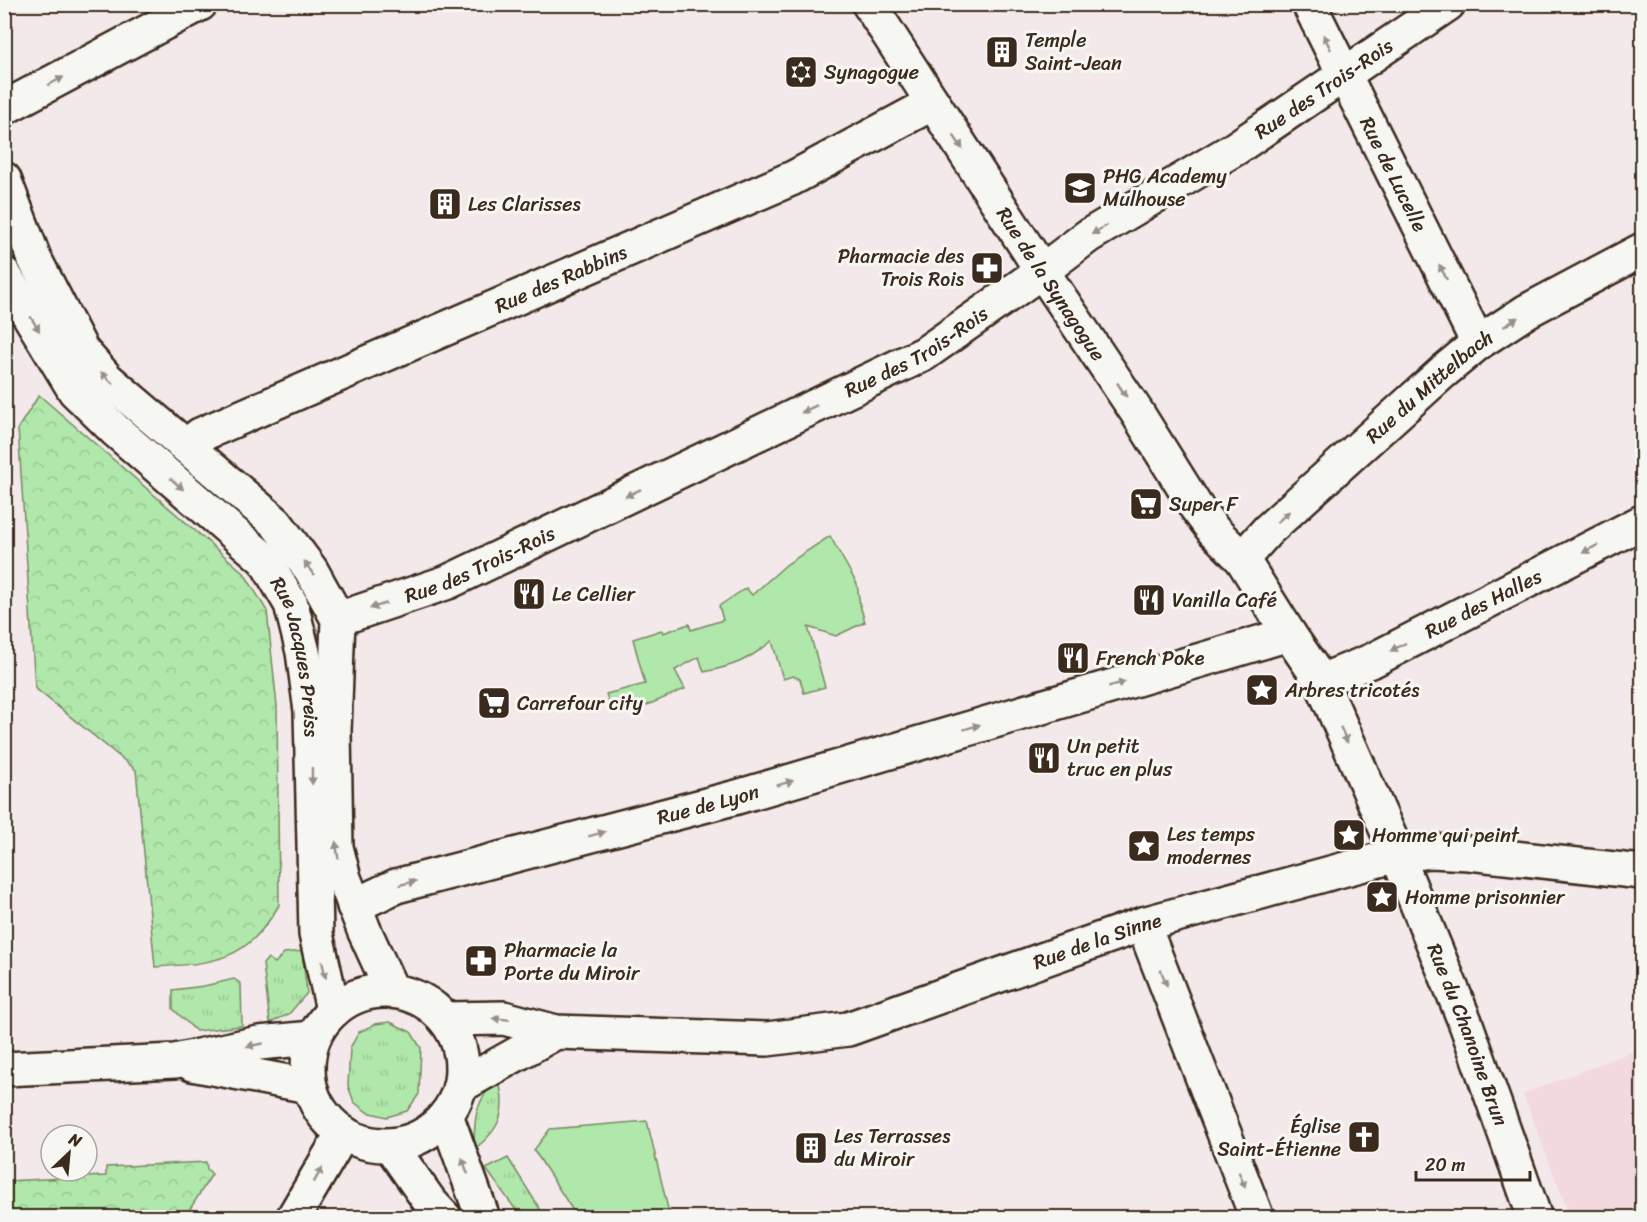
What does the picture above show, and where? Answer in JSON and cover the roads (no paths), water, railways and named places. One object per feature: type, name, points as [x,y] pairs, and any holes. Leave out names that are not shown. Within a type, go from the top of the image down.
[{"type":"street","points":[[4,108],[200,4]]},
{"type":"street","name":"Rue de la Synagogue","points":[[869,4],[1042,272],[1136,411],[1196,507],[1214,531],[1242,559],[1321,681]]},
{"type":"street","name":"Rue de Lucelle","points":[[1309,4],[1479,343]]},
{"type":"street","name":"Rue des Trois-Rois","points":[[338,619],[448,582],[924,354],[1042,272],[1088,236],[1236,148],[1448,4]]},
{"type":"street","name":"Rue des Rabbins","points":[[186,446],[200,435],[793,178],[933,103]]},
{"type":"street","name":"Rue Jacques Preiss","points":[[4,179],[34,258],[82,351],[107,379],[276,524],[311,570],[338,619],[334,731],[336,847],[354,906],[392,991]]},
{"type":"street","name":"Rue du Mittelbach","points":[[1242,559],[1268,530],[1443,372],[1479,343],[1527,311],[1642,250]]},
{"type":"street","name":"Rue Jacques Preiss","points":[[4,274],[75,391],[115,430],[265,560],[291,604],[303,652],[311,711],[316,934],[333,1010]]},
{"type":"street","points":[[75,391],[116,412],[170,454],[186,446]]},
{"type":"street","name":"Rue des Halles","points":[[1321,681],[1373,660],[1642,522]]},
{"type":"street","name":"Rue de Lyon","points":[[354,906],[396,886],[737,797],[1289,634]]},
{"type":"street","name":"Rue du Chanoine Brun","points":[[1321,681],[1397,855],[1466,1024],[1535,1218]]},
{"type":"street","name":"Rue de la Sinne","points":[[445,1019],[504,1018],[556,1032],[767,1039],[848,1029],[1143,924],[1397,855],[1431,851],[1469,853],[1642,872]]},
{"type":"street","points":[[1143,924],[1257,1218]]},
{"type":"street","points":[[392,991],[422,1000],[445,1019],[457,1040],[462,1062],[460,1086],[455,1101],[446,1115],[431,1130],[412,1140],[390,1145],[370,1144],[343,1133],[332,1125],[318,1107],[309,1086],[307,1062],[313,1038],[321,1023],[333,1010],[360,994],[392,991]]},
{"type":"street","points":[[460,1086],[556,1032]]},
{"type":"street","points":[[4,1069],[176,1061],[259,1043],[313,1038]]},
{"type":"street","points":[[176,1061],[309,1086]]},
{"type":"street","points":[[446,1115],[483,1218]]},
{"type":"street","points":[[293,1218],[343,1133]]},
{"type":"street","points":[[390,1145],[430,1203],[446,1218]]},
{"type":"place","name":"Temple Saint-Jean","points":[[1002,52]]},
{"type":"place","name":"Synagogue","points":[[801,72]]},
{"type":"place","name":"PHG Academy Mulhouse","points":[[1080,188]]},
{"type":"place","name":"Les Clarisses","points":[[445,204]]},
{"type":"place","name":"Pharmacie des Trois Rois","points":[[987,268]]},
{"type":"place","name":"Super F","points":[[1146,504]]},
{"type":"place","name":"Le Cellier","points":[[529,594]]},
{"type":"place","name":"Vanilla Café","points":[[1149,600]]},
{"type":"place","name":"French Poke","points":[[1073,658]]},
{"type":"place","name":"Arbres tricotés","points":[[1262,690]]},
{"type":"place","name":"Carrefour city","points":[[494,703]]},
{"type":"place","name":"Un petit truc en plus","points":[[1044,758]]},
{"type":"place","name":"Homme qui peint","points":[[1349,835]]},
{"type":"place","name":"Les temps modernes","points":[[1144,846]]},
{"type":"place","name":"Homme prisonnier","points":[[1382,897]]},
{"type":"place","name":"Pharmacie la Porte du Miroir","points":[[481,961]]},
{"type":"place","name":"Église Saint-Étienne","points":[[1364,1137]]},
{"type":"place","name":"Les Terrasses du Miroir","points":[[811,1148]]}]
